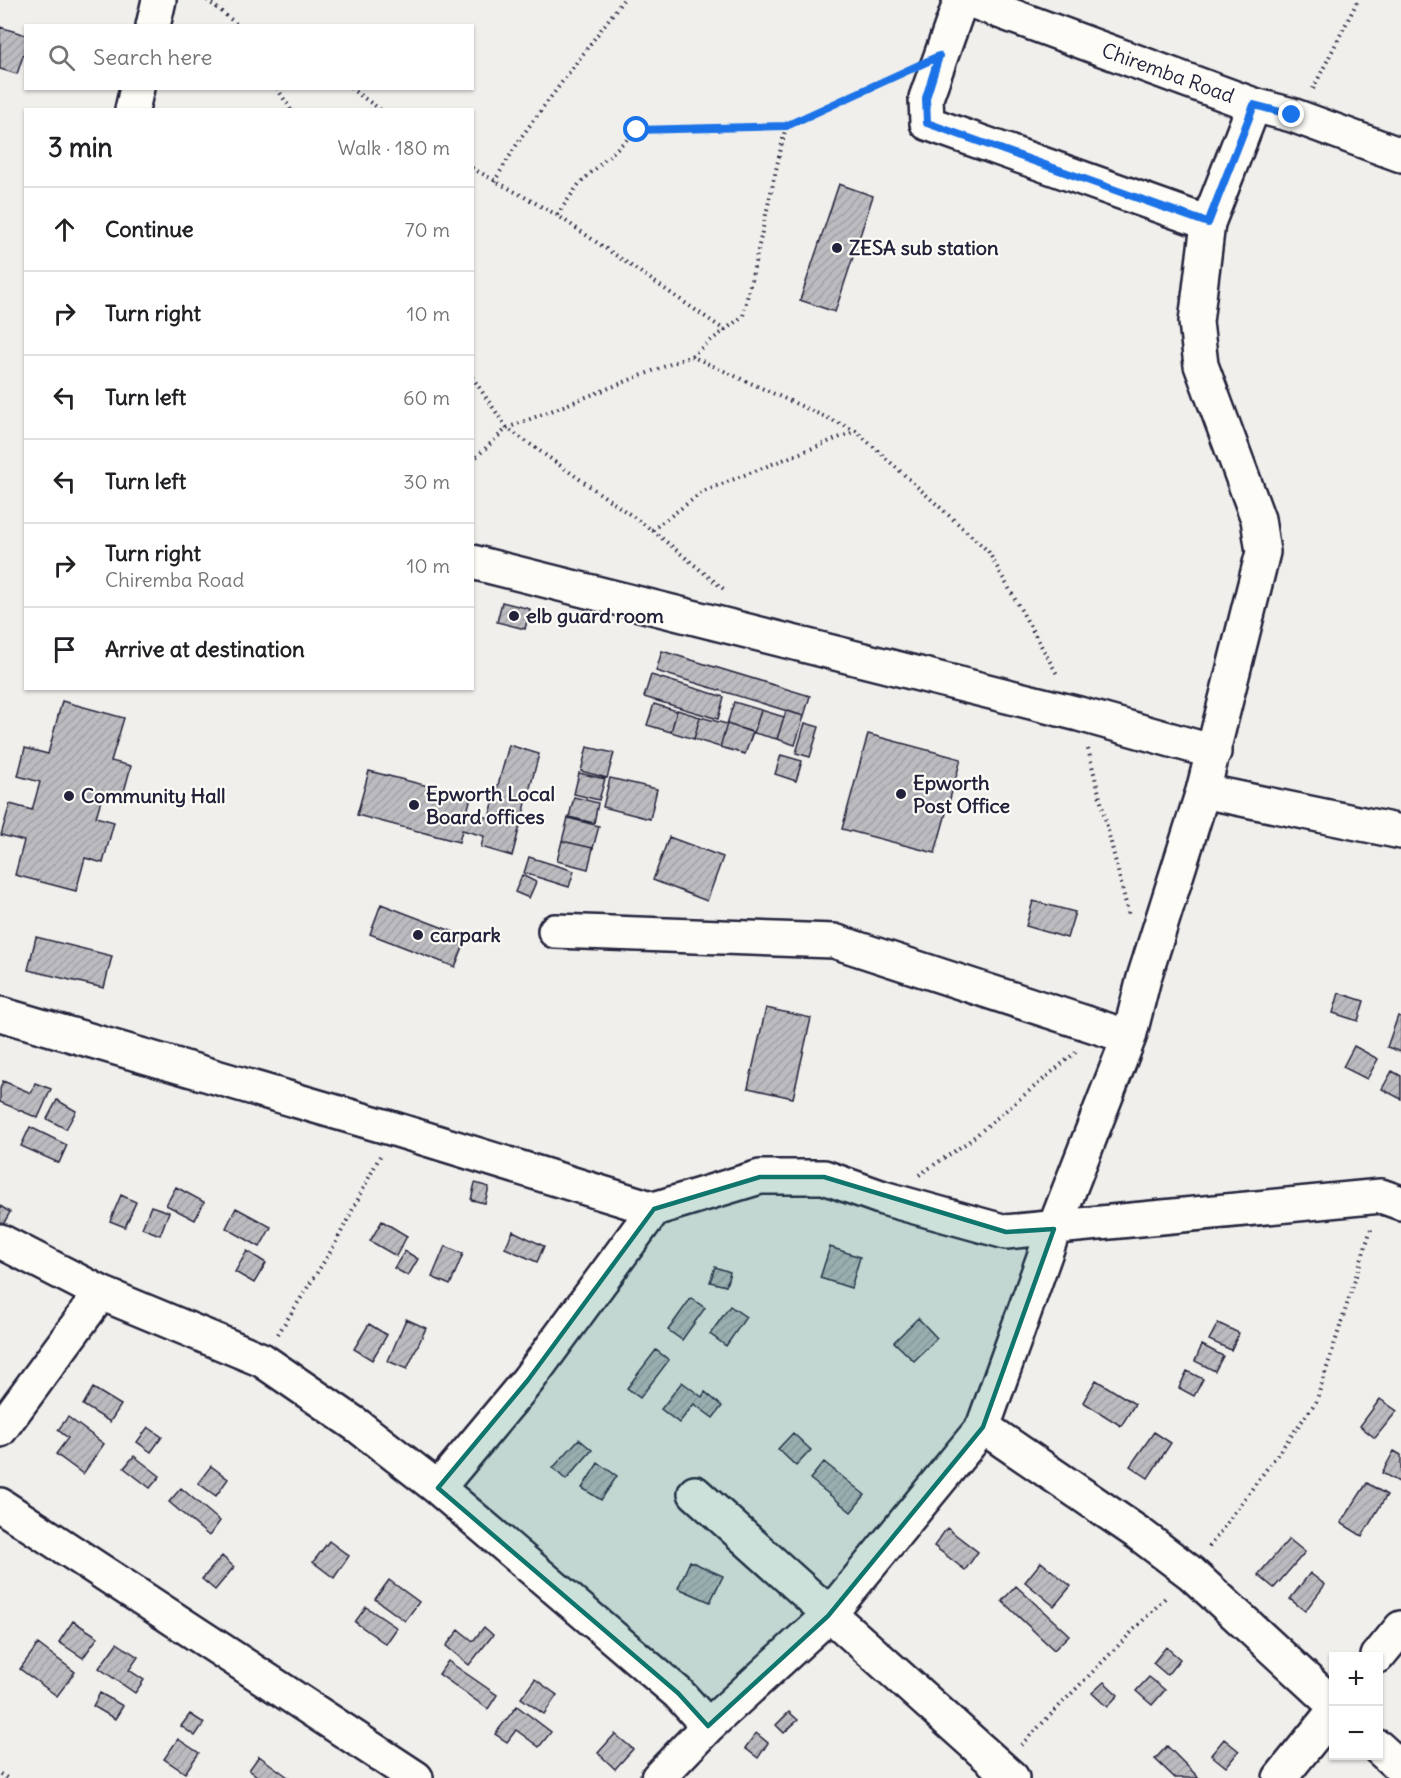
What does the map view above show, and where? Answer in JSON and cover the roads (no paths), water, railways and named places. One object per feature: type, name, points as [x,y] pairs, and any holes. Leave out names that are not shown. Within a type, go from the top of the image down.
[{"type":"street","points":[[153,24],[159,0]]},
{"type":"street","points":[[961,0],[939,56],[926,98],[927,123],[1208,223]]},
{"type":"street","name":"Chiremba Road","points":[[969,0],[1015,8],[1254,105],[1292,115],[1401,155]]},
{"type":"street","points":[[132,108],[137,90]]},
{"type":"street","points":[[670,1774],[708,1726],[828,1616],[983,1426],[1054,1229],[1118,1032],[1144,978],[1214,752],[1263,552],[1258,519],[1201,365],[1196,322],[1208,223],[1254,105]]},
{"type":"street","points":[[474,563],[1079,714],[1214,752]]},
{"type":"street","points":[[1203,791],[1401,832]]},
{"type":"street","points":[[555,931],[834,940],[1118,1032]]},
{"type":"street","points":[[0,1014],[394,1129],[654,1209],[760,1177],[824,1177],[883,1198],[1006,1232],[1391,1200]]},
{"type":"street","points":[[438,1488],[528,1380],[654,1209]]},
{"type":"street","points":[[0,1241],[101,1293],[262,1360],[358,1426],[438,1488],[678,1693],[708,1726]]},
{"type":"street","points":[[0,1430],[101,1293]]},
{"type":"street","points":[[983,1426],[1138,1533],[1191,1573],[1329,1699]]},
{"type":"street","points":[[695,1493],[828,1616],[1005,1772]]},
{"type":"street","points":[[0,1505],[416,1778]]},
{"type":"street","points":[[1381,1652],[1401,1628]]},
{"type":"street","points":[[1280,1778],[1329,1717]]},
{"type":"street","points":[[1383,1752],[1401,1768]]},
{"type":"place","name":"ZESA sub station","points":[[837,248]]},
{"type":"place","name":"elb guard room","points":[[514,616]]},
{"type":"place","name":"Epworth Post Office","points":[[901,794]]},
{"type":"place","name":"Community Hall","points":[[69,796]]},
{"type":"place","name":"Epworth Local Board offices","points":[[414,805]]},
{"type":"place","name":"carpark","points":[[418,935]]}]
